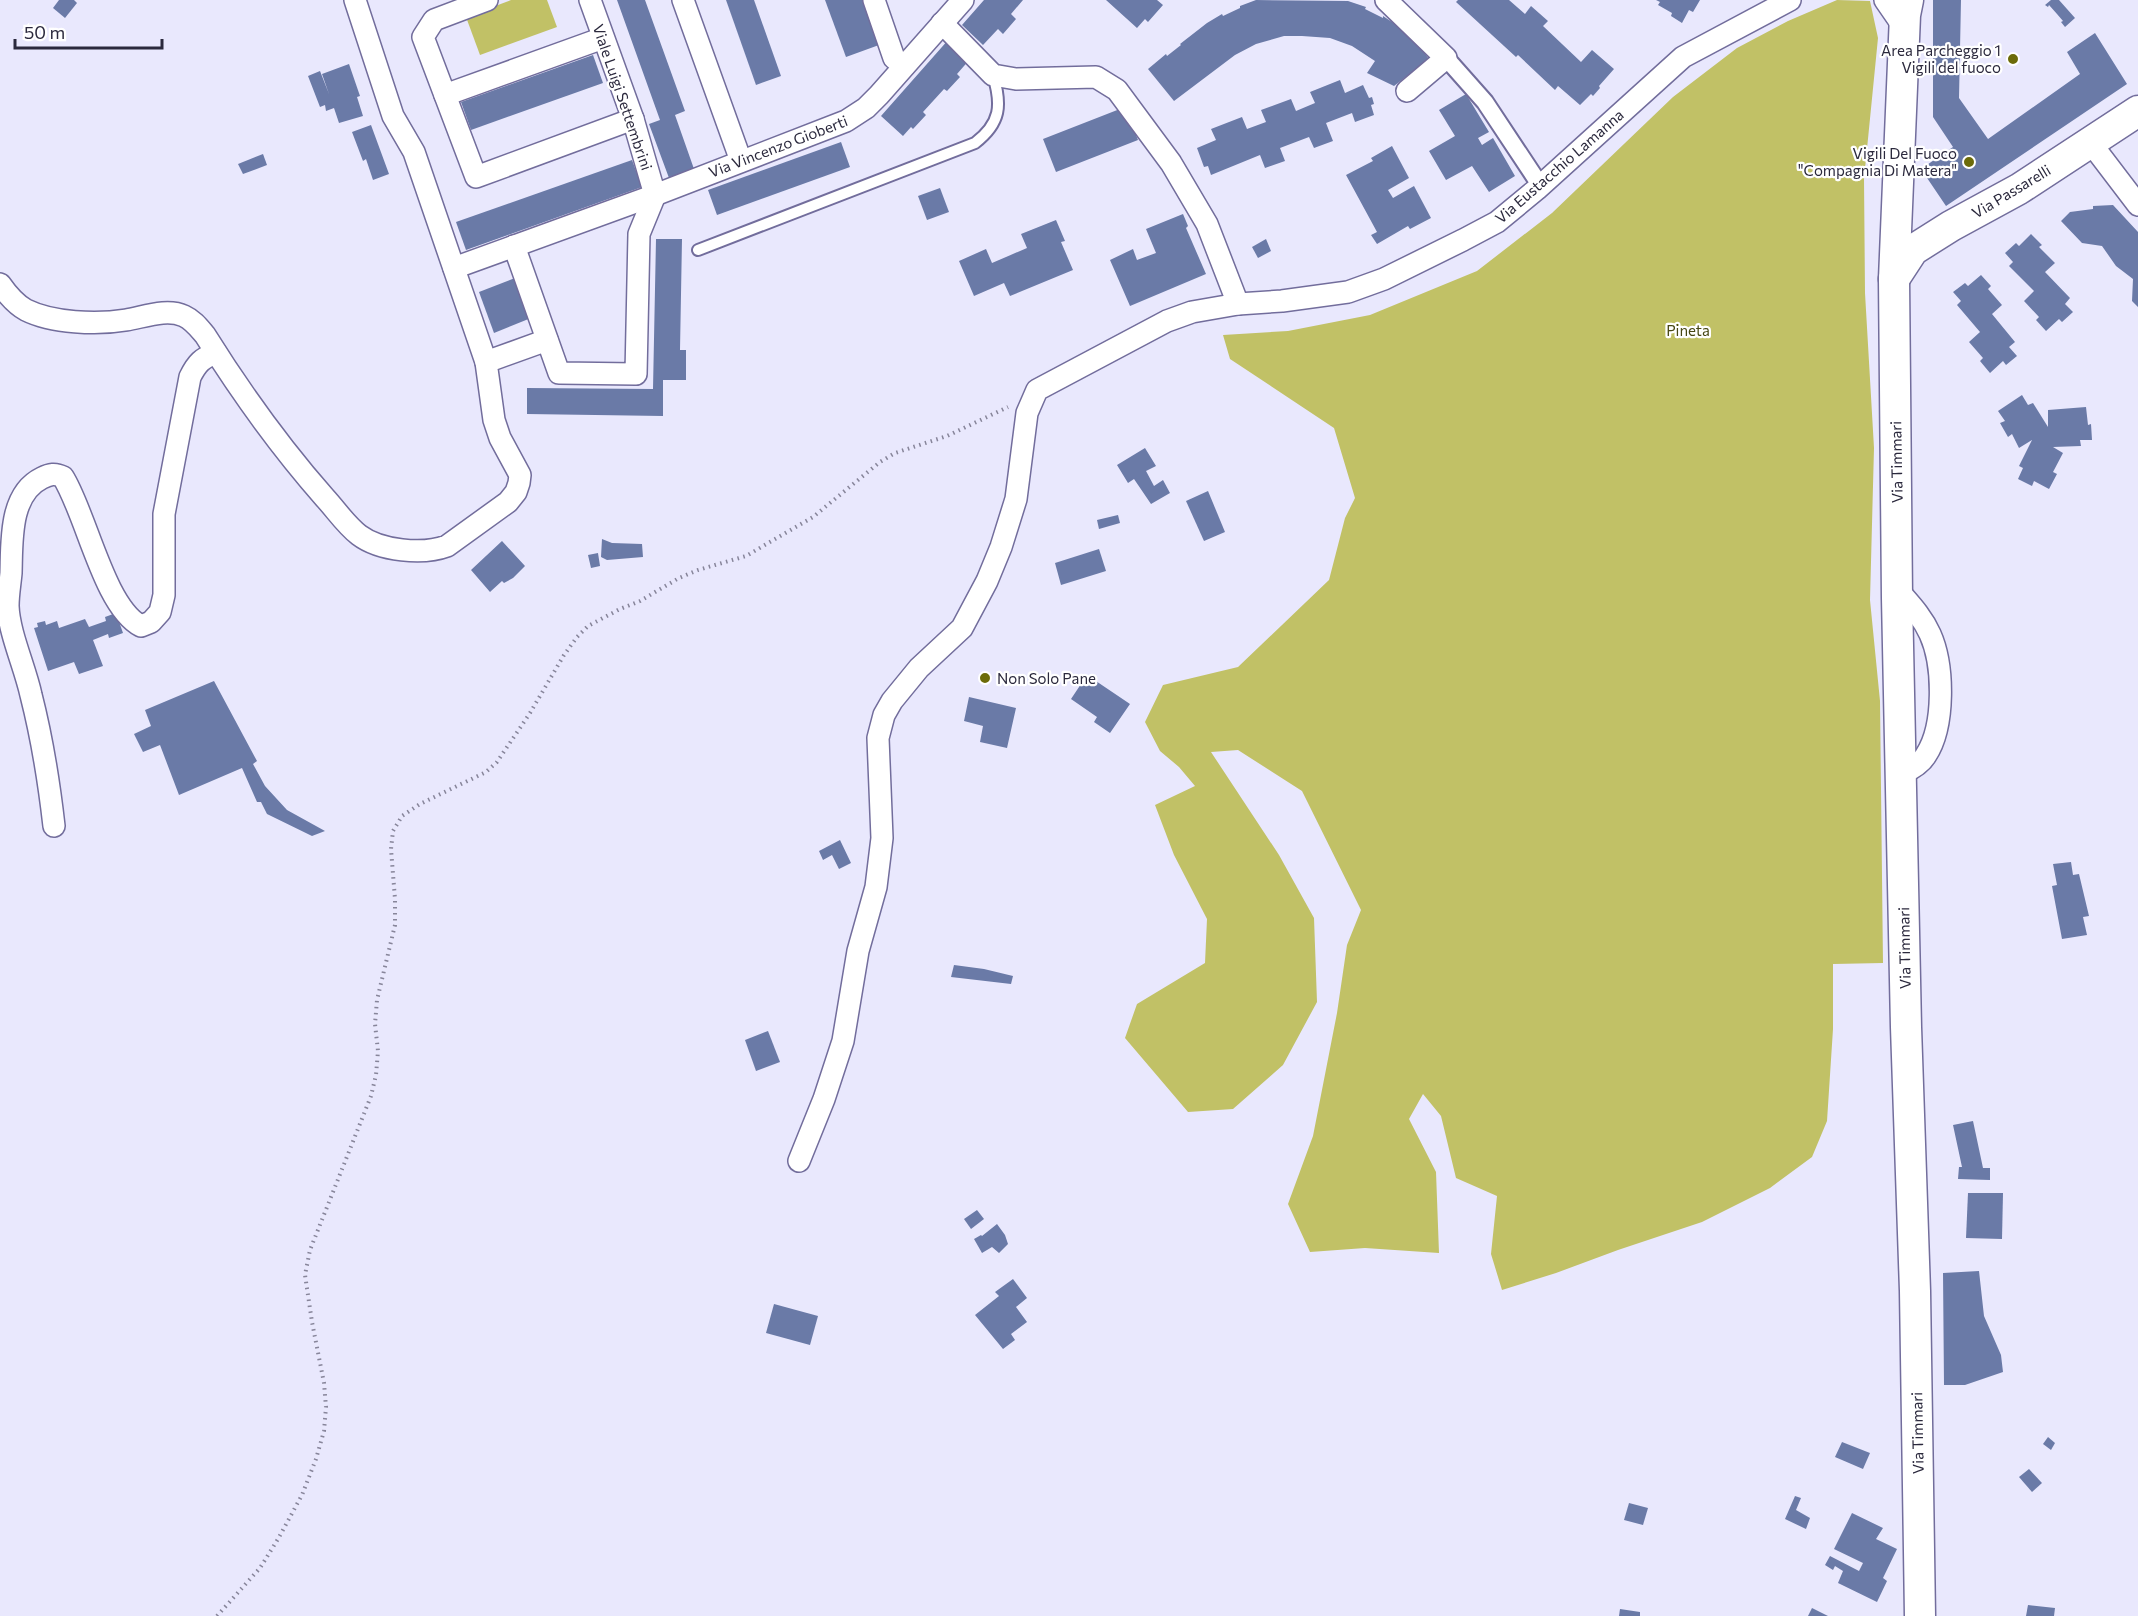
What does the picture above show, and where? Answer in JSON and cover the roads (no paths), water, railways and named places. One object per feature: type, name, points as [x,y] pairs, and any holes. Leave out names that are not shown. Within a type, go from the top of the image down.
[{"type":"main road","name":"Via Timmari","points":[[1907,14],[1894,279],[1897,589],[1915,1303],[1920,1616]]},
{"type":"main road","name":"Via Passarelli","points":[[1894,279],[1913,250],[1951,226],[2019,189],[2138,111]]},
{"type":"main road","points":[[1899,183],[1912,209],[1922,220],[1951,226]]},
{"type":"street","points":[[0,284],[14,301],[26,309],[57,318],[99,322],[170,313],[184,316],[194,322],[205,334],[216,353],[308,479],[360,536],[381,546],[422,551],[437,550],[460,538],[508,502],[516,492],[520,475],[500,438],[494,420],[486,362],[414,152],[393,116],[355,0]]},
{"type":"street","points":[[487,0],[434,20],[423,37],[476,177],[633,119]]},
{"type":"street","name":"Viale Luigi Settembrini","points":[[590,0],[633,119],[655,195]]},
{"type":"street","points":[[683,0],[741,161]]},
{"type":"street","points":[[874,0],[894,58],[904,66]]},
{"type":"street","name":"Via Vincenzo Gioberti","points":[[454,268],[655,195],[855,116],[879,95],[963,0]]},
{"type":"street","points":[[1386,0],[1446,58],[1485,102],[1540,186]]},
{"type":"street","name":"Via Eustacchio Lamanna","points":[[799,1161],[824,1099],[843,1041],[858,951],[876,887],[882,838],[878,738],[880,724],[892,701],[912,676],[962,628],[987,581],[1016,499],[1027,413],[1037,390],[1167,321],[1192,312],[1238,304],[1282,302],[1348,292],[1384,279],[1497,222],[1683,57],[1790,0]]},
{"type":"street","points":[[1885,0],[1907,14]]},
{"type":"street","points":[[942,22],[993,75],[1016,79],[1096,77],[1117,90],[1171,163],[1207,224],[1238,304]]},
{"type":"street","points":[[445,95],[603,38]]},
{"type":"street","points":[[1407,91],[1446,58]]},
{"type":"street","points":[[2090,142],[2138,205]]},
{"type":"street","points":[[514,246],[559,373],[636,374],[639,234],[655,195]]},
{"type":"street","points":[[486,362],[547,340]]},
{"type":"street","points":[[54,826],[46,765],[31,693],[8,607],[16,515],[25,491],[32,484],[50,475],[57,474],[63,477],[74,496],[105,577],[120,604],[141,626],[151,622],[160,612],[164,595],[165,514],[188,388],[196,366],[203,358],[216,353]]},
{"type":"street","points":[[1897,589],[1918,612],[1930,634],[1938,659],[1939,708],[1936,737],[1925,758],[1901,774]]},
{"type":"lane","points":[[698,250],[975,143],[987,134],[999,109],[993,75]]},
{"type":"place","name":"Area Parcheggio 1 Vigili del fuoco","points":[[2013,59]]},
{"type":"place","name":"Vigili Del Fuoco \"Compagnia Di Matera\"","points":[[1969,162]]},
{"type":"place","name":"Non Solo Pane","points":[[985,678]]},
{"type":"park label","name":"Pineta","points":[[1688,330]]}]
